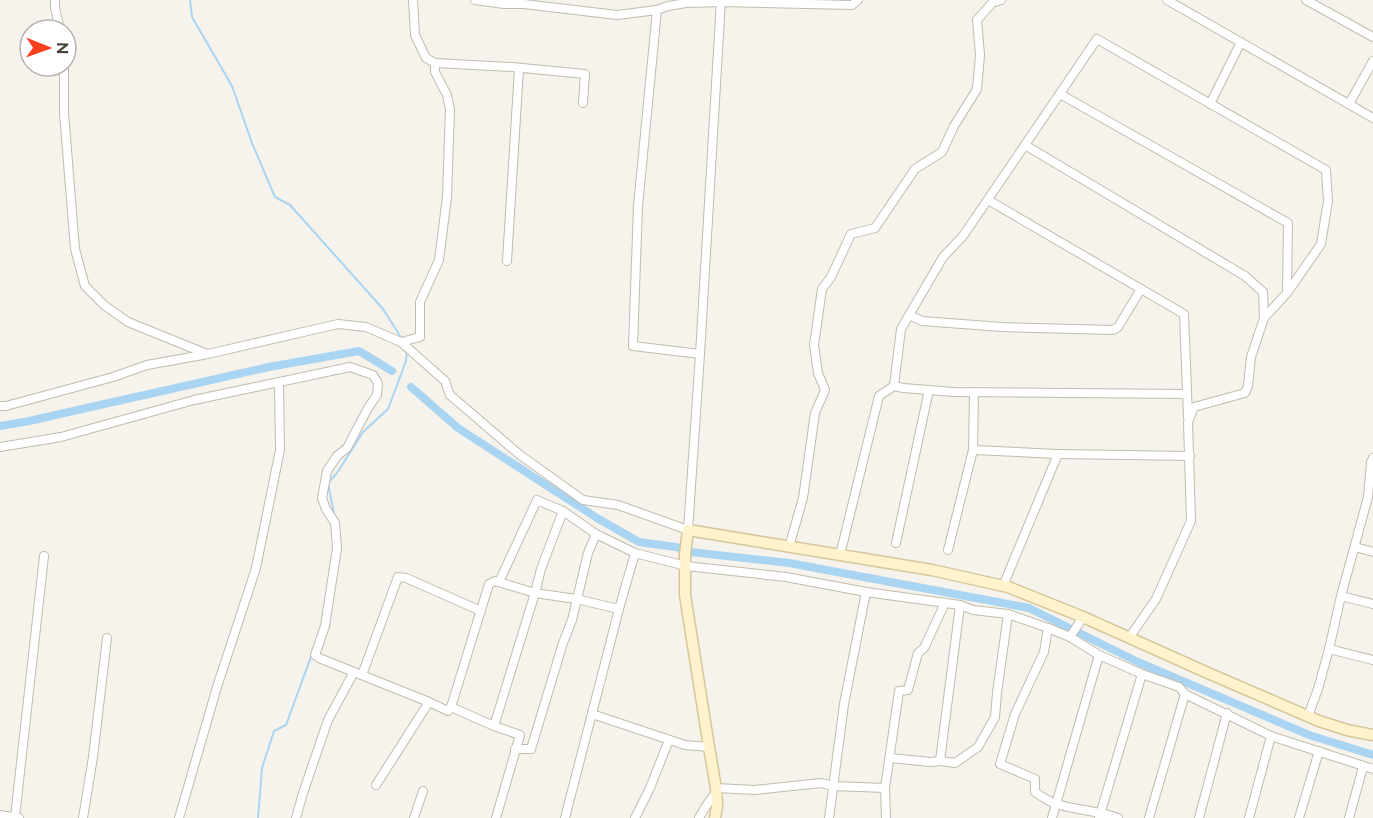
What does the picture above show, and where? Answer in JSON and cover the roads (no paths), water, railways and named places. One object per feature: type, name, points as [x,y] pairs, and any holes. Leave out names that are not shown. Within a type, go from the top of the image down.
[{"type":"street","points":[[55,0],[57,18]]},
{"type":"street","points":[[413,0],[415,35],[426,58],[435,63],[585,74],[583,103]]},
{"type":"street","points":[[475,0],[504,4],[524,2],[617,15],[657,10],[686,3],[721,1],[852,5],[858,0]]},
{"type":"street","points":[[789,547],[803,498],[815,413],[825,390],[818,373],[814,345],[822,289],[831,277],[851,234],[875,228],[915,169],[942,152],[954,126],[977,89],[980,55],[977,20],[992,3],[1001,0]]},
{"type":"street","points":[[1167,0],[1373,118]]},
{"type":"street","points":[[1306,0],[1373,37]]},
{"type":"street","points":[[715,818],[716,790],[685,595],[685,554],[700,354],[721,1]]},
{"type":"street","points":[[657,10],[638,206],[633,346],[700,354]]},
{"type":"street","points":[[894,386],[901,329],[909,315],[943,257],[963,236],[1097,39],[1326,170],[1328,201],[1321,244],[1287,293],[1264,318]]},
{"type":"street","points":[[1210,104],[1241,42]]},
{"type":"street","points":[[1349,104],[1373,61]]},
{"type":"street","points":[[401,342],[420,337],[420,302],[439,260],[441,249],[447,197],[450,109],[447,95],[435,72],[435,63]]},
{"type":"street","points":[[507,261],[519,69]]},
{"type":"street","points":[[64,78],[64,113],[75,249],[85,286],[104,305],[128,322],[208,354]]},
{"type":"street","points":[[1060,94],[1288,223],[1287,293]]},
{"type":"street","points":[[1025,145],[1245,276],[1263,292],[1264,318],[1251,357],[1248,386],[1245,393],[1194,407],[1188,422]]},
{"type":"street","points":[[988,200],[1184,314],[1191,521],[1156,599],[1129,638]]},
{"type":"street","points":[[909,315],[922,321],[1002,327],[1113,330],[1118,327],[1141,289]]},
{"type":"street","points":[[0,406],[113,377],[147,365],[208,354],[338,324],[366,327],[401,342],[445,381],[450,396],[520,455],[583,500],[618,506],[688,535],[840,555],[932,570],[1003,586],[1083,616],[1308,716],[1347,730],[1373,735]]},
{"type":"street","points":[[0,447],[62,437],[194,400],[350,367],[373,375],[378,383],[377,395],[346,448],[337,456],[327,471],[322,498],[335,523],[338,548],[325,626],[315,655],[448,711],[489,584],[495,581],[535,592],[619,609]]},
{"type":"street","points":[[179,818],[217,687],[256,568],[280,450],[279,382]]},
{"type":"street","points":[[840,555],[879,396],[894,386],[974,392],[1187,394]]},
{"type":"street","points":[[896,543],[929,390]]},
{"type":"street","points":[[948,550],[973,450],[974,392]]},
{"type":"street","points":[[973,450],[1190,456]]},
{"type":"street","points":[[1003,586],[1058,454]]},
{"type":"street","points":[[1308,716],[1318,689],[1370,494],[1373,458]]},
{"type":"street","points":[[499,582],[537,500],[563,511],[596,534],[635,553],[686,566],[786,577],[866,592],[960,605],[973,610],[1008,614],[1070,637],[1099,655],[1179,687],[1185,694],[1271,736],[1373,769]]},
{"type":"street","points":[[494,726],[541,569],[563,511]]},
{"type":"street","points":[[516,749],[531,749],[572,620],[588,553],[596,534]]},
{"type":"street","points":[[1355,547],[1373,552]]},
{"type":"street","points":[[565,818],[635,553]]},
{"type":"street","points":[[15,817],[44,556]]},
{"type":"street","points":[[296,818],[328,720],[358,673],[398,577],[406,578],[481,610]]},
{"type":"street","points":[[829,818],[844,704],[866,592]]},
{"type":"street","points":[[1341,596],[1373,604]]},
{"type":"street","points":[[886,818],[885,788],[899,691],[908,690],[918,652],[924,648],[945,603]]},
{"type":"street","points":[[940,761],[960,605]]},
{"type":"street","points":[[890,758],[955,763],[978,747],[995,717],[1008,614]]},
{"type":"street","points":[[1070,637],[1083,616]]},
{"type":"street","points":[[1048,628],[1044,652],[1015,714],[1000,764],[1035,779],[1035,792],[1056,804],[1118,818]]},
{"type":"street","points":[[83,818],[93,757],[107,638]]},
{"type":"street","points":[[1329,649],[1373,660]]},
{"type":"street","points":[[1052,818],[1099,655]]},
{"type":"street","points":[[1100,815],[1142,674]]},
{"type":"street","points":[[1149,818],[1185,694]]},
{"type":"street","points":[[376,785],[429,702]]},
{"type":"street","points":[[451,707],[520,735],[496,818]]},
{"type":"street","points":[[1198,818],[1227,713]]},
{"type":"street","points":[[592,714],[685,745],[708,747]]},
{"type":"street","points":[[1249,818],[1271,736]]},
{"type":"street","points":[[635,818],[669,740]]},
{"type":"street","points":[[1299,818],[1319,751]]},
{"type":"street","points":[[1349,818],[1363,766]]},
{"type":"street","points":[[716,790],[755,790],[820,783],[833,786],[885,788]]},
{"type":"street","points":[[699,818],[716,790]]},
{"type":"street","points":[[414,818],[423,791]]},
{"type":"street","points":[[0,815],[20,818]]},
{"type":"waterway","points":[[190,0],[192,17],[232,86],[252,143],[275,197],[290,205],[383,309],[402,339]]},
{"type":"waterway","points":[[335,519],[328,483],[363,432],[388,409],[406,361],[407,350]]},
{"type":"waterway","points":[[0,426],[269,367],[359,351],[392,371]]},
{"type":"waterway","points":[[411,387],[458,428],[597,518],[639,542],[676,547],[691,552],[789,563],[1029,608],[1138,662],[1309,735],[1373,755]]},
{"type":"waterway","points":[[258,818],[262,768],[274,731],[286,725],[312,654]]}]
